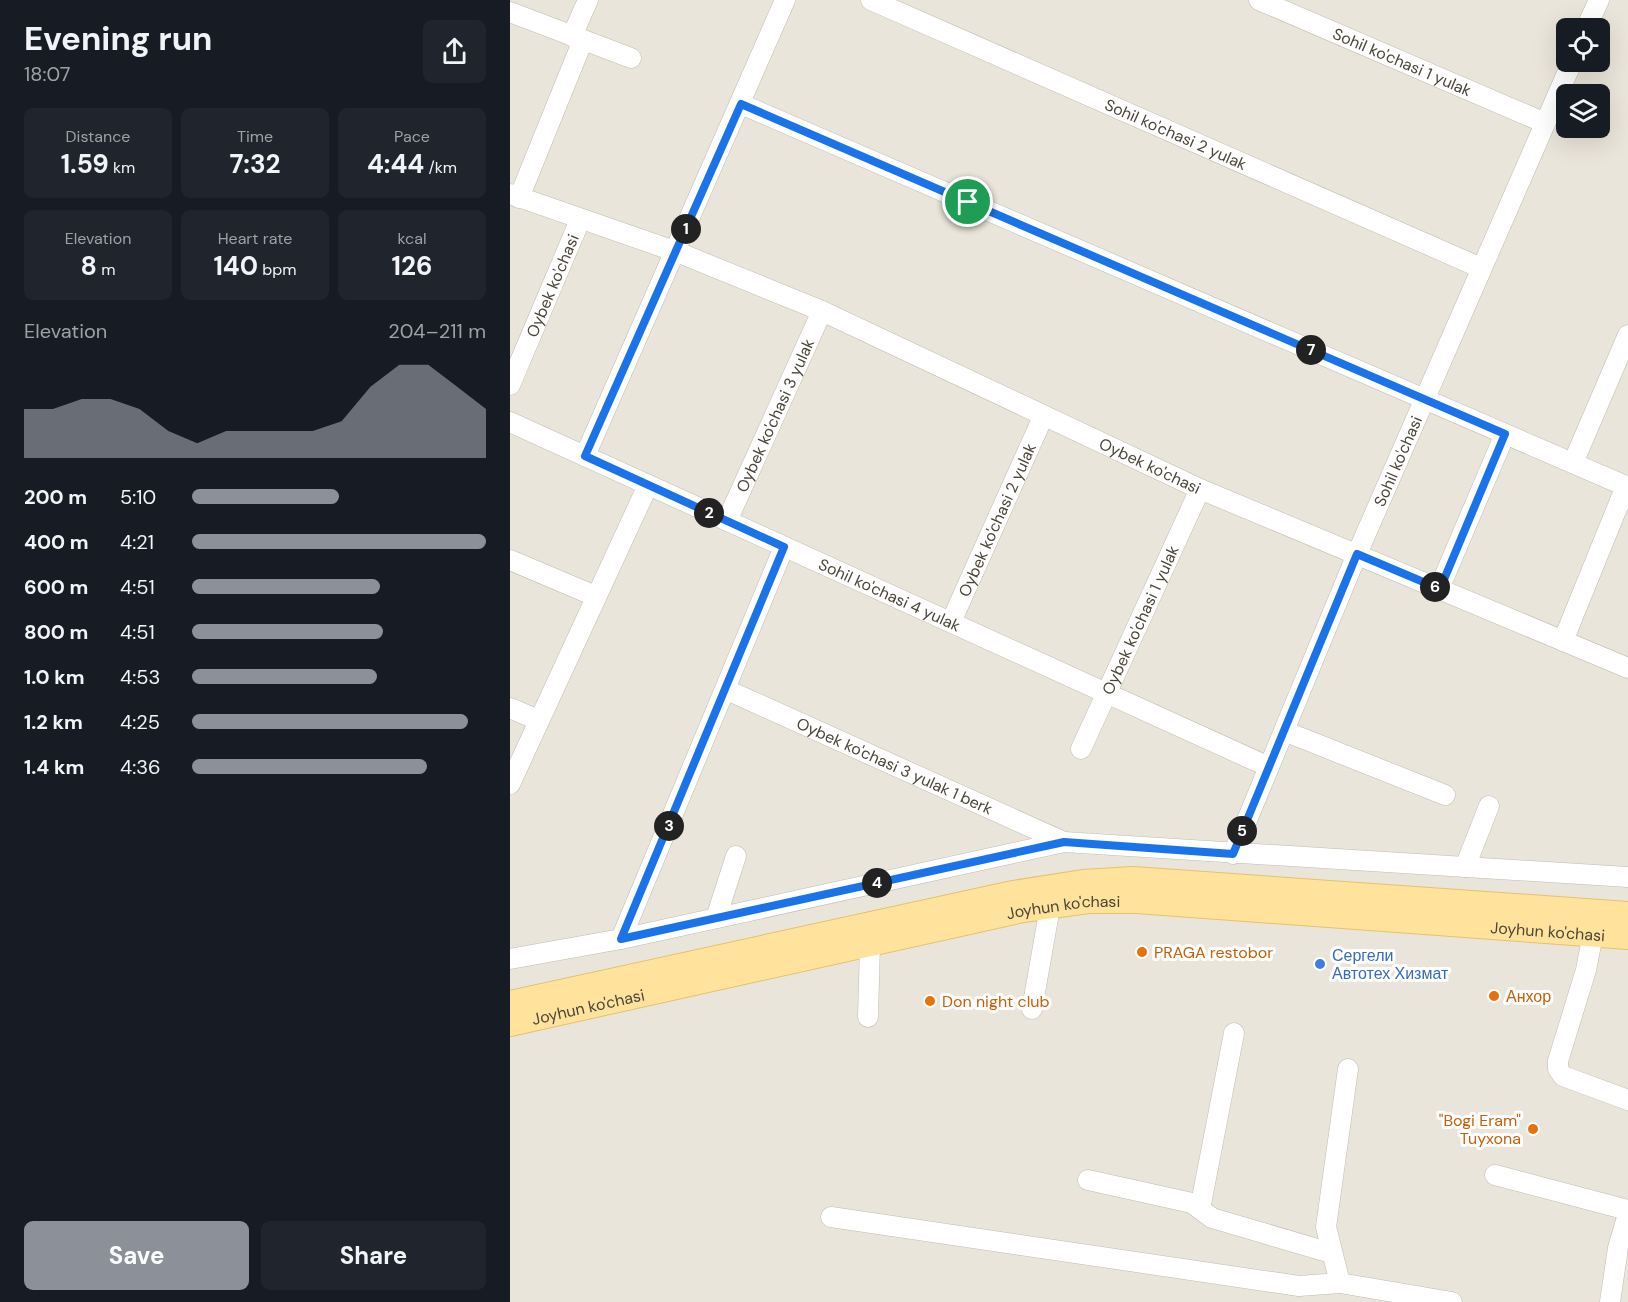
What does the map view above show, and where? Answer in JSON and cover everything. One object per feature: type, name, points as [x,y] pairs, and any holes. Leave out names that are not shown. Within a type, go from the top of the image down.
[{"type":"main road","name":"Joyhun ko'chasi","points":[[510,1003],[1013,893],[1083,882],[1133,879],[1628,914]]},
{"type":"main road","name":"Joyhun ko'chasi","points":[[510,1024],[870,944],[1088,901],[1137,901],[1628,937]]},
{"type":"street","points":[[515,196],[578,38],[588,0]]},
{"type":"street","points":[[585,456],[677,252],[785,0]]},
{"type":"street","name":"Sohil ko'chasi 2 yulak","points":[[871,0],[1481,268]]},
{"type":"street","name":"Sohil ko'chasi 1 yulak","points":[[1259,0],[1545,123]]},
{"type":"street","points":[[1591,18],[1599,0]]},
{"type":"street","points":[[511,15],[631,58]]},
{"type":"street","name":"Sohil ko'chasi","points":[[1233,854],[1357,554],[1568,72]]},
{"type":"street","points":[[741,104],[1627,487],[1563,641]]},
{"type":"street","name":"Oybek ko'chasi","points":[[515,196],[677,252],[822,311],[1200,489],[1628,668]]},
{"type":"street","name":"Oybek ko'chasi","points":[[510,385],[580,220]]},
{"type":"street","name":"Oybek ko'chasi 3 yulak","points":[[727,521],[822,311]]},
{"type":"street","points":[[1573,463],[1628,335]]},
{"type":"street","name":"Oybek ko'chasi 2 yulak","points":[[951,622],[1043,417]]},
{"type":"street","name":"Sohil ko'chasi 4 yulak","points":[[510,422],[951,622],[1106,695],[1269,767]]},
{"type":"street","points":[[1440,589],[1505,434]]},
{"type":"street","points":[[510,784],[648,485]]},
{"type":"street","name":"Oybek ko'chasi 1 yulak","points":[[1082,749],[1200,489]]},
{"type":"street","points":[[621,939],[727,690],[784,547]]},
{"type":"street","points":[[510,560],[595,596]]},
{"type":"street","name":"Oybek ko'chasi 3 yulak 1 berk","points":[[727,690],[1064,842]]},
{"type":"street","points":[[510,708],[538,720]]},
{"type":"street","points":[[1284,731],[1445,795]]},
{"type":"street","points":[[1465,867],[1489,806]]},
{"type":"street","points":[[510,959],[621,939],[1064,842],[1628,877]]},
{"type":"street","points":[[716,918],[736,856]]},
{"type":"street","points":[[1032,1009],[1050,907]]},
{"type":"street","points":[[1593,934],[1586,970],[1558,1061],[1558,1069],[1563,1076],[1628,1100]]},
{"type":"street","points":[[868,1017],[870,944]]},
{"type":"street","points":[[1200,1209],[1234,1033]]},
{"type":"street","points":[[1340,1283],[1326,1227],[1348,1069]]},
{"type":"street","points":[[1495,1175],[1628,1212],[1618,1248],[1617,1294]]},
{"type":"street","points":[[1088,1180],[1185,1201],[1212,1218],[1331,1253]]},
{"type":"street","points":[[831,1217],[1299,1286],[1340,1283],[1452,1302]]},
{"type":"shaded area","points":[[510,0],[1628,0],[1628,1302],[510,1302]]},
{"type":"place","name":"PRAGA restobor","points":[[1142,952]]},
{"type":"place","name":"Сергели Автотех Хизмат","points":[[1320,964]]},
{"type":"place","name":"Анхор","points":[[1494,996]]},
{"type":"place","name":"Don night club","points":[[930,1001]]},
{"type":"place","name":"\"Bogi Eram\" Tuyxona","points":[[1533,1129]]},
{"type":"route","points":[[741,104],[968,202],[1505,434],[1440,589],[1357,554],[1233,854],[1064,842],[621,939],[727,690],[784,547],[585,456],[741,104]]}]
